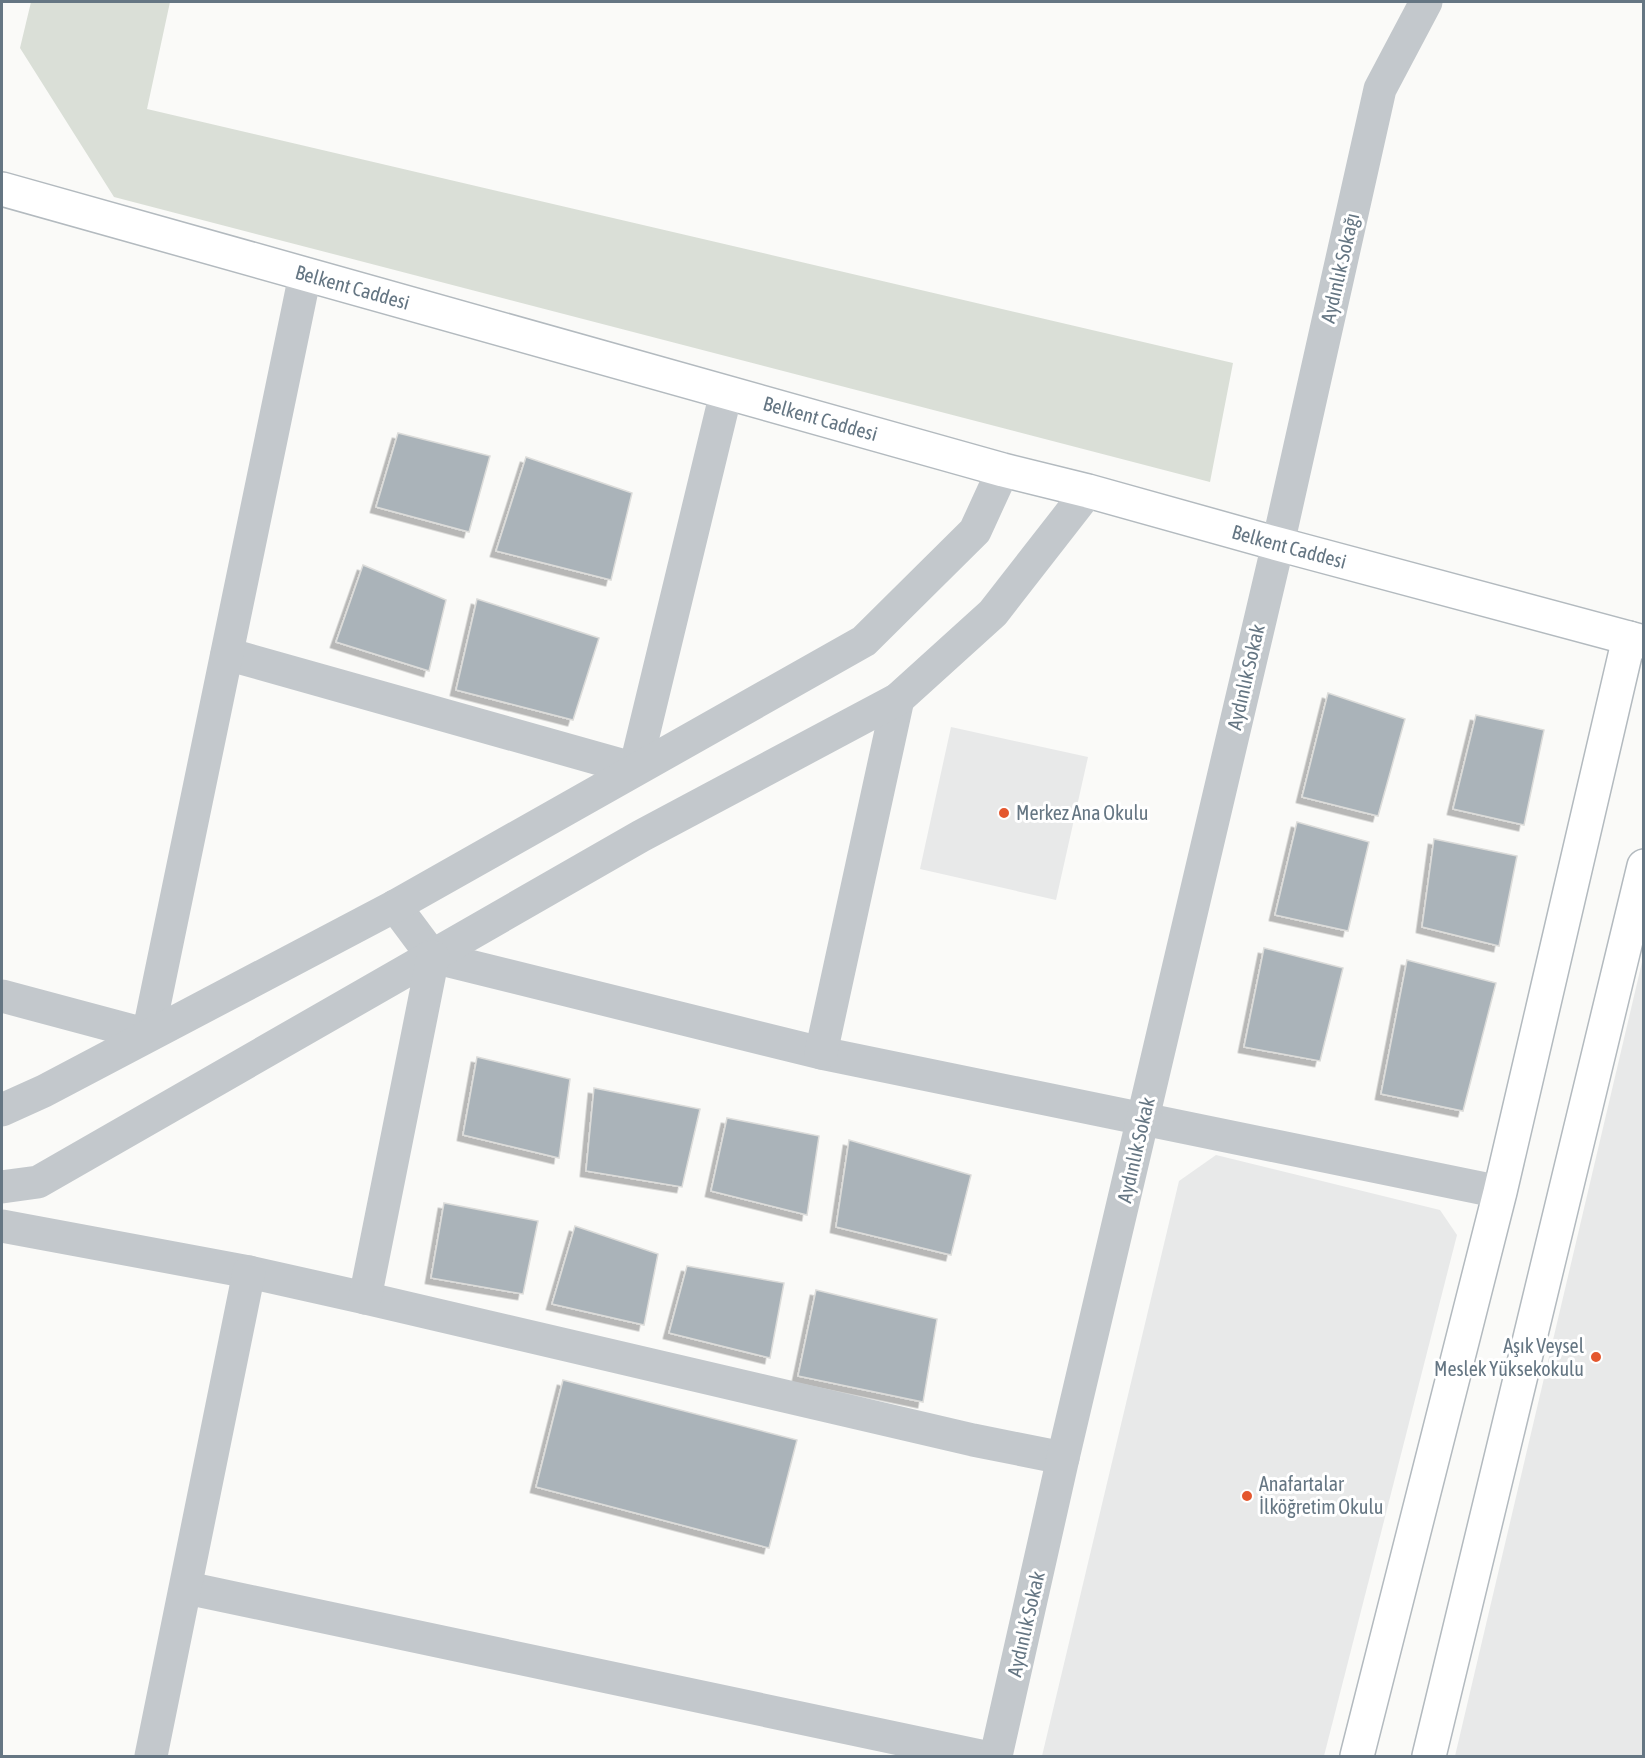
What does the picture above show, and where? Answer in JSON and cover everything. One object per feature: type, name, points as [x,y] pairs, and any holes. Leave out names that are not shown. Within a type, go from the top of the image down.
[{"type":"street","name":"Aydınlık Sokağı","points":[[1278,544],[1380,89],[1426,2]]},
{"type":"street","name":"Belkent Caddesi","points":[[2,189],[1003,470],[1636,640]]},
{"type":"street","points":[[148,1035],[305,275]]},
{"type":"street","points":[[635,769],[726,393]]},
{"type":"street","points":[[2,1110],[44,1091],[395,906],[864,641],[975,531],[1003,470]]},
{"type":"street","points":[[2,1187],[38,1182],[434,957],[641,836],[898,699],[993,613],[1088,491]]},
{"type":"street","name":"Aydınlık Sokak","points":[[996,1756],[1063,1458],[1278,544]]},
{"type":"street","points":[[1357,1756],[1500,1192],[1636,640]]},
{"type":"street","points":[[227,654],[635,769]]},
{"type":"street","points":[[821,1053],[898,699]]},
{"type":"street","points":[[1429,1756],[1644,866]]},
{"type":"street","points":[[395,906],[434,957],[821,1053],[1500,1192]]},
{"type":"street","points":[[365,1298],[434,957]]},
{"type":"street","points":[[2,996],[148,1035]]},
{"type":"street","points":[[2,1226],[249,1272],[974,1440],[1063,1458]]},
{"type":"street","points":[[151,1756],[187,1588],[249,1272]]},
{"type":"street","points":[[187,1588],[980,1756]]},
{"type":"shaded area","points":[[31,2],[170,2],[147,109],[1233,363],[1210,482],[114,197],[20,48]]},
{"type":"shaded area","name":"Merkez Ana Okulu","points":[[951,727],[1088,757],[1056,900],[920,869]]},
{"type":"shaded area","name":"Aşık Veysel Meslek Yüksekokulu","points":[[1643,958],[1643,1756],[1455,1756]]},
{"type":"shaded area","name":"Anafartalar İlköğretim Okulu","points":[[1216,1155],[1440,1210],[1457,1235],[1324,1756],[1042,1756],[1179,1181]]},
{"type":"building","points":[[398,433],[490,456],[469,532],[376,507]]},
{"type":"building","points":[[526,457],[632,493],[611,580],[496,551]]},
{"type":"building","points":[[363,565],[446,600],[429,671],[336,642]]},
{"type":"building","points":[[477,599],[599,638],[573,720],[456,690]]},
{"type":"building","points":[[1328,693],[1405,719],[1378,816],[1302,797]]},
{"type":"building","points":[[1476,715],[1544,730],[1524,825],[1453,809]]},
{"type":"building","points":[[1297,822],[1369,842],[1348,931],[1275,915]]},
{"type":"building","points":[[1434,839],[1517,856],[1499,946],[1422,927]]},
{"type":"building","points":[[1264,948],[1343,968],[1320,1061],[1244,1047]]},
{"type":"building","points":[[1407,960],[1496,983],[1463,1111],[1381,1094]]},
{"type":"building","points":[[477,1057],[570,1079],[559,1158],[463,1135]]},
{"type":"building","points":[[594,1088],[700,1109],[682,1187],[586,1171]]},
{"type":"building","points":[[727,1118],[819,1136],[807,1215],[711,1191]]},
{"type":"building","points":[[849,1140],[971,1175],[951,1255],[836,1227]]},
{"type":"building","points":[[444,1203],[538,1221],[523,1294],[431,1278]]},
{"type":"building","points":[[575,1226],[658,1254],[644,1325],[552,1304]]},
{"type":"building","points":[[687,1266],[784,1283],[770,1358],[669,1333]]},
{"type":"building","points":[[816,1290],[937,1319],[923,1402],[798,1376]]},
{"type":"building","points":[[563,1380],[797,1440],[769,1548],[536,1487]]},
{"type":"place","name":"Merkez Ana Okulu","points":[[1004,813]]},
{"type":"place","name":"Aşık Veysel Meslek Yüksekokulu","points":[[1596,1357]]},
{"type":"place","name":"Anafartalar İlköğretim Okulu","points":[[1247,1496]]}]
